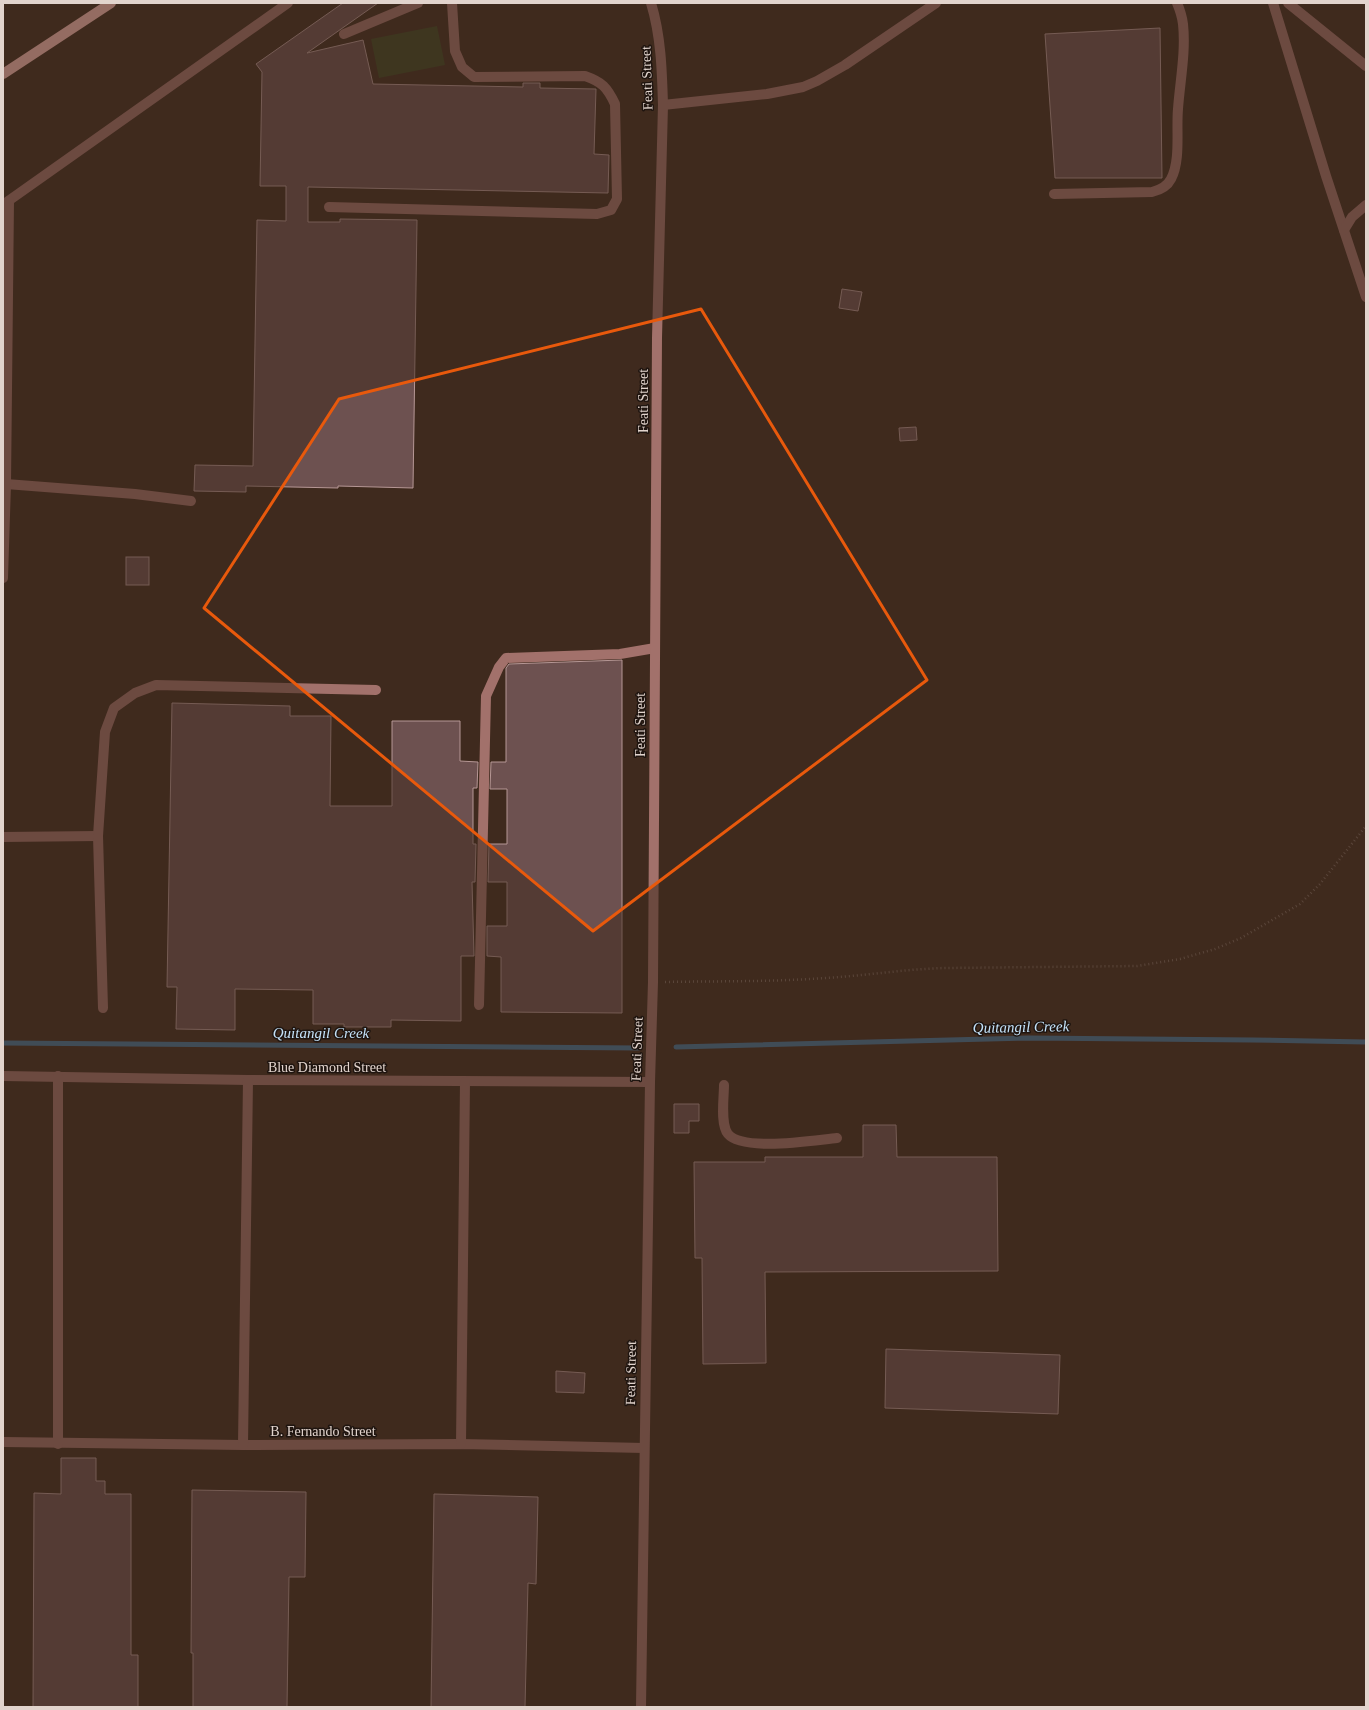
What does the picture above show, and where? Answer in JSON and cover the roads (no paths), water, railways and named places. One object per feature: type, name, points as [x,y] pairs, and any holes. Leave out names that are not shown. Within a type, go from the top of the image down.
[{"type":"main road","points":[[3,74],[112,3]]},
{"type":"street","points":[[3,578],[6,484],[6,203],[288,3]]},
{"type":"street","points":[[344,34],[418,3]]},
{"type":"street","points":[[329,207],[597,214],[610,210],[617,199],[615,104],[610,92],[600,82],[585,76],[474,77],[462,67],[455,51],[452,3]]},
{"type":"street","name":"Feati Street","points":[[641,1707],[650,1082],[653,982],[657,338],[662,105],[662,71],[659,38],[651,3]]},
{"type":"street","points":[[662,105],[768,94],[803,87],[832,74],[936,3]]},
{"type":"street","points":[[1054,194],[1152,192],[1160,190],[1171,180],[1175,171],[1176,159],[1183,36],[1182,19],[1177,3]]},
{"type":"street","points":[[1273,3],[1366,297]]},
{"type":"street","points":[[1288,3],[1366,66]]},
{"type":"street","points":[[1344,230],[1352,217],[1366,205]]},
{"type":"street","points":[[6,484],[191,500]]},
{"type":"street","points":[[479,1005],[486,696],[494,678],[506,658],[620,654],[655,648]]},
{"type":"street","points":[[103,1008],[98,836],[105,732],[114,708],[135,693],[156,685],[376,690]]},
{"type":"street","points":[[3,836],[98,836]]},
{"type":"street","name":"Blue Diamond Street","points":[[3,1076],[248,1080],[650,1082]]},
{"type":"street","points":[[58,1076],[58,1444]]},
{"type":"street","points":[[243,1445],[248,1080]]},
{"type":"street","points":[[461,1444],[465,1082]]},
{"type":"street","points":[[724,1085],[724,1121],[728,1134],[739,1142],[760,1144],[837,1138]]},
{"type":"street","name":"B. Fernando Street","points":[[3,1442],[58,1444],[243,1445],[461,1444],[644,1448]]},
{"type":"waterway","name":"Quitangil Creek","points":[[676,1047],[1029,1038],[1366,1042]]},
{"type":"waterway","name":"Quitangil Creek","points":[[3,1043],[639,1048]]}]
